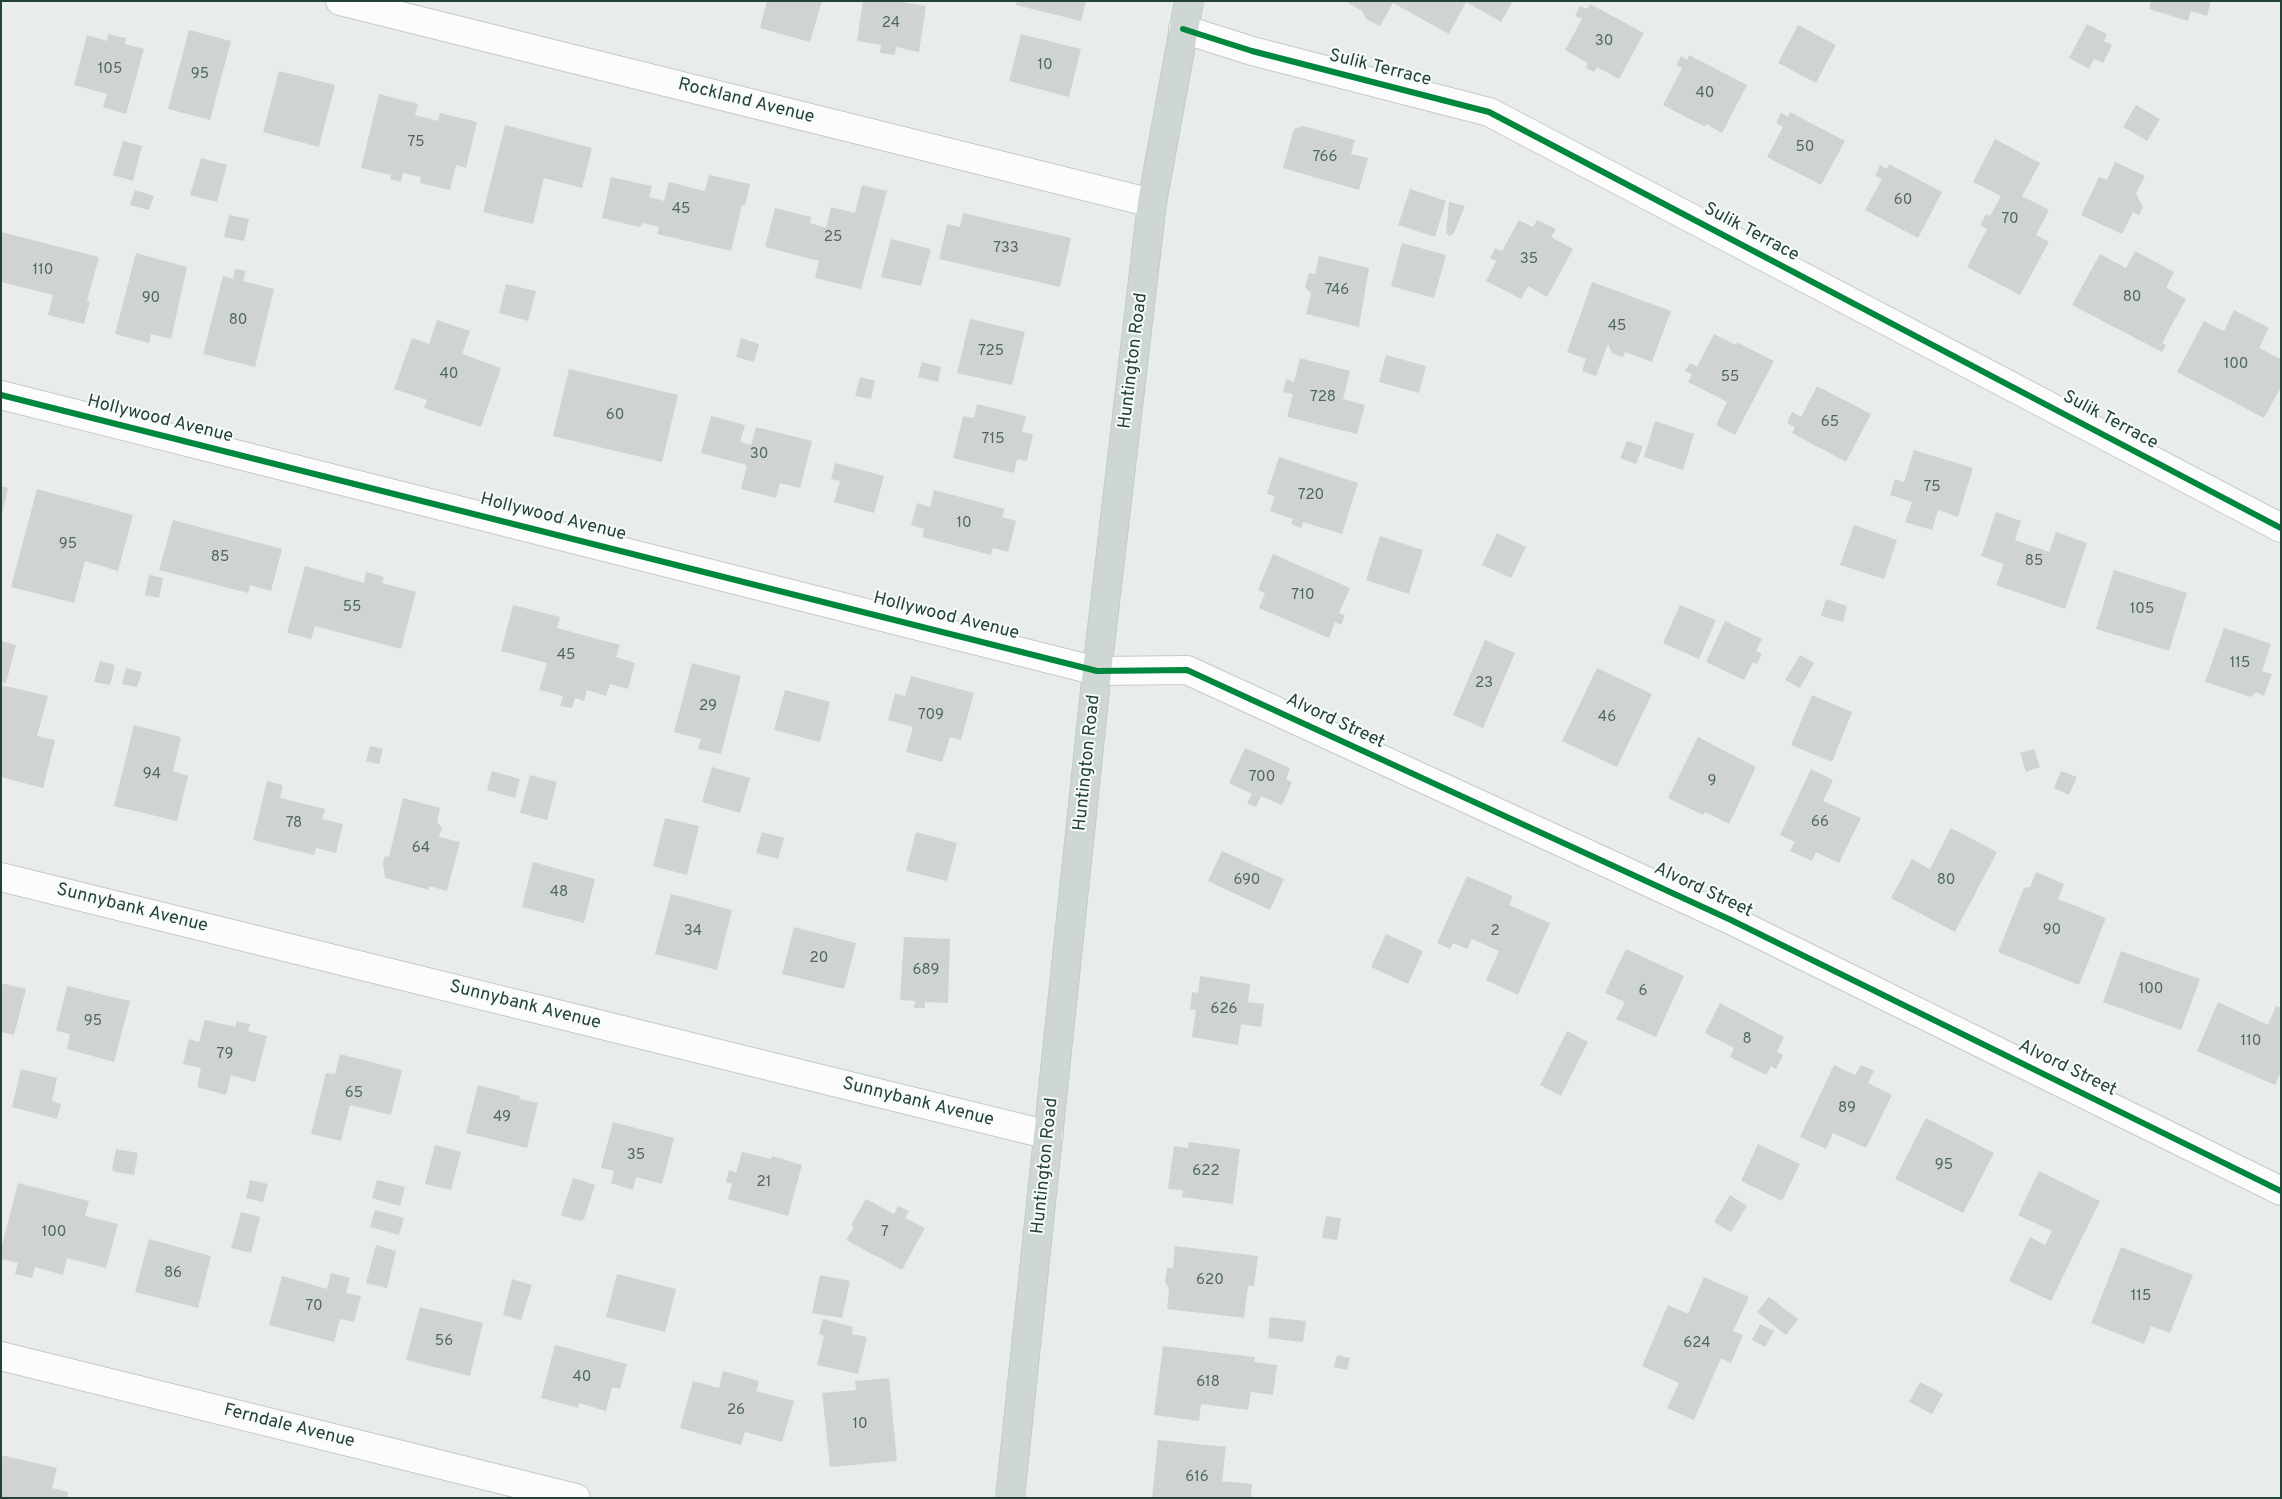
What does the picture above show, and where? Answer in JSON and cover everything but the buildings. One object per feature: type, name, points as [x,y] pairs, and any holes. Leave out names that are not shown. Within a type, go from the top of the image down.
[{"type":"main road","name":"Huntington Road","points":[[1010,1498],[1097,670],[1152,203],[1189,1]]},
{"type":"street","name":"Rockland Avenue","points":[[340,1],[1152,203]]},
{"type":"street","name":"Sulik Terrace","points":[[1183,29],[1252,51],[1489,112],[2281,528]]},
{"type":"street","name":"Hollywood Avenue","points":[[1,395],[1097,670]]},
{"type":"street","name":"Alvord Street","points":[[1097,670],[1187,670],[1731,920],[2281,1191]]},
{"type":"street","name":"Sunnybank Avenue","points":[[1,877],[1049,1135]]},
{"type":"street","name":"Ferndale Avenue","points":[[1,1356],[576,1498]]},
{"type":"cycle path","points":[[1183,29],[1252,51],[1489,112],[2281,528]]},
{"type":"cycle path","points":[[1,395],[1097,671],[1187,670],[1731,920],[2281,1191]]}]
